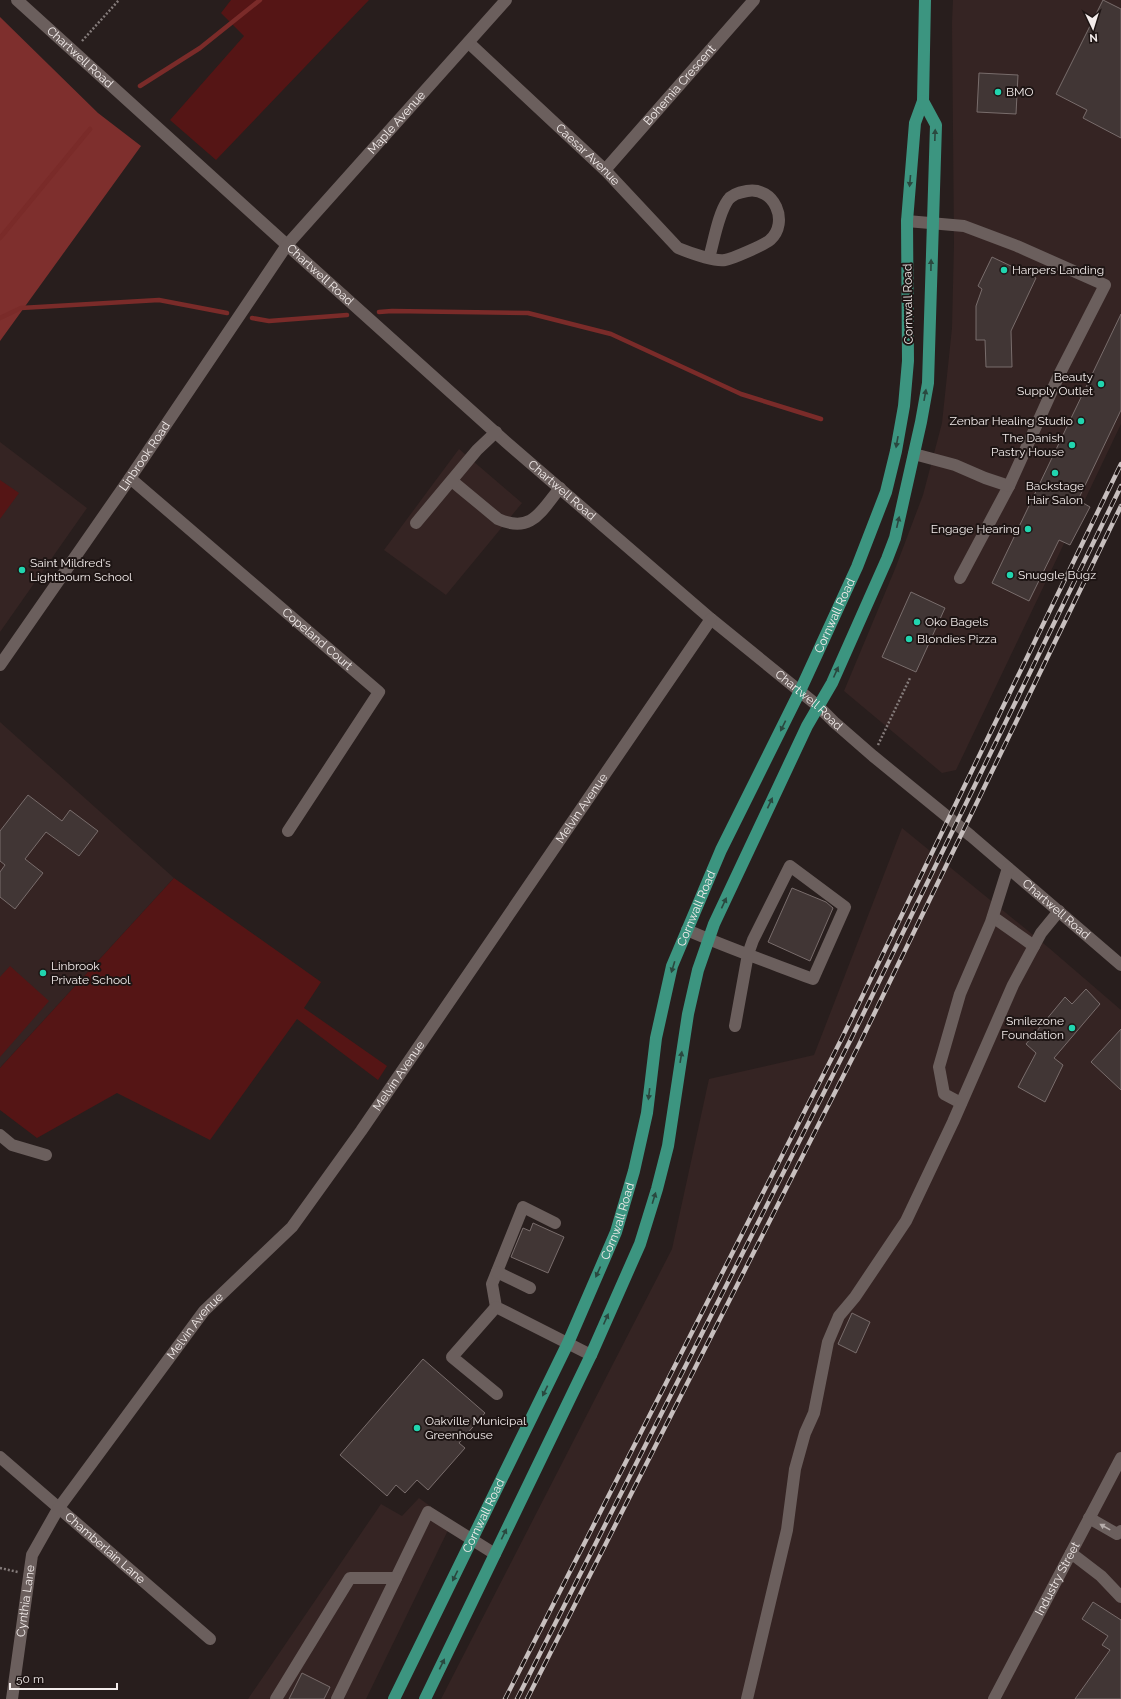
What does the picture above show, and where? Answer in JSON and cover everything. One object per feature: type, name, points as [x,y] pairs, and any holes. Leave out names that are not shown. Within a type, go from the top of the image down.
[{"type":"main road","name":"Cornwall Road","points":[[394,1699],[568,1343],[616,1232],[634,1170],[647,1113],[656,1038],[672,966],[721,850],[800,691],[858,567],[886,492],[896,451],[904,406],[908,361],[907,221],[915,123],[923,101],[925,0]]},
{"type":"main road","name":"Cornwall Road","points":[[425,1699],[591,1355],[640,1244],[657,1189],[668,1146],[688,1014],[698,970],[714,924],[807,726],[832,683],[895,538],[928,383],[936,125],[923,101]]},
{"type":"street","name":"Chartwell Road","points":[[17,0],[74,50],[287,245],[560,488],[711,619],[818,706],[873,756],[1008,868],[1121,965]]},
{"type":"street","name":"Maple Avenue","points":[[287,245],[470,43],[506,0]]},
{"type":"street","name":"Bohemia Crescent","points":[[605,170],[754,0]]},
{"type":"street","name":"Caesar Avenue","points":[[470,43],[605,170],[678,248],[709,258],[725,260],[754,249],[770,240],[776,232],[780,220],[778,210],[769,196],[755,190],[740,192],[729,198],[719,221],[709,258]]},
{"type":"street","points":[[907,221],[964,226],[1017,246],[1105,285],[1060,373],[1009,486],[960,578]]},
{"type":"street","name":"Linbrook Road","points":[[0,665],[130,478],[287,245]]},
{"type":"street","points":[[416,523],[478,450],[496,432]]},
{"type":"street","points":[[914,454],[955,466],[1009,486]]},
{"type":"street","name":"Copeland Court","points":[[130,478],[379,692],[288,831]]},
{"type":"street","points":[[452,481],[498,519],[507,523],[519,525],[536,518],[560,488]]},
{"type":"street","name":"Melvin Avenue","points":[[58,1509],[204,1311],[292,1228],[711,619]]},
{"type":"street","points":[[687,930],[709,940],[748,954],[813,979],[845,907],[790,866],[753,940],[748,954],[735,1026]]},
{"type":"street","points":[[961,1103],[944,1094],[939,1067],[960,994],[993,916],[1008,868]]},
{"type":"street","points":[[747,1699],[787,1530],[795,1470],[805,1433],[814,1413],[828,1342],[839,1316],[855,1297],[906,1221],[1014,985],[1041,933],[1059,911]]},
{"type":"street","points":[[993,916],[1034,946]]},
{"type":"street","points":[[0,1135],[12,1145],[46,1155]]},
{"type":"street","points":[[496,1306],[492,1284],[523,1208],[555,1223]]},
{"type":"street","points":[[497,1272],[530,1288]]},
{"type":"street","points":[[496,1306],[591,1355]]},
{"type":"street","points":[[496,1306],[452,1357],[497,1394]]},
{"type":"street","name":"Chamberlain Lane","points":[[0,1458],[210,1639]]},
{"type":"street","name":"Industry Street","points":[[994,1699],[1121,1458]]},
{"type":"street","name":"Cynthia Lane","points":[[12,1699],[28,1574],[32,1555],[58,1509]]},
{"type":"street","points":[[337,1699],[428,1512],[472,1541],[495,1554]]},
{"type":"street","points":[[1089,1518],[1117,1534],[1121,1531]]},
{"type":"street","points":[[1071,1553],[1102,1576],[1121,1597]]},
{"type":"street","points":[[276,1699],[350,1578],[396,1578]]},
{"type":"path","points":[[74,50],[119,0]]},
{"type":"path","points":[[873,756],[910,678]]},
{"type":"path","points":[[0,1568],[28,1574]]},
{"type":"shaded area","points":[[231,0],[369,0],[216,160],[170,120],[244,36],[221,13]]},
{"type":"shaded area","points":[[953,0],[1121,0],[1121,424],[956,770],[942,773],[844,691],[895,569],[923,495],[942,423],[952,328],[954,243]]},
{"type":"shaded area","points":[[0,17],[98,113],[141,146],[0,341]]},
{"type":"shaded area","name":"Saint Mildred's Lightbourn School","points":[[0,442],[87,508],[0,632]]},
{"type":"shaded area","points":[[459,449],[522,503],[446,595],[384,550]]},
{"type":"shaded area","points":[[0,480],[19,493],[0,519]]},
{"type":"shaded area","name":"Linbrook Private School","points":[[0,722],[174,878],[0,1068]]},
{"type":"shaded area","points":[[902,828],[1049,948],[1121,1010],[1121,1699],[441,1699],[672,1249],[709,1079],[814,1055]]},
{"type":"shaded area","points":[[174,878],[321,982],[304,1008],[387,1066],[378,1080],[297,1019],[210,1140],[117,1093],[37,1138],[0,1110],[0,1068]]},
{"type":"shaded area","points":[[10,966],[49,1001],[0,1057],[0,977]]},
{"type":"shaded area","points":[[419,1498],[452,1522],[366,1699],[248,1699],[381,1504],[402,1516]]},
{"type":"building","points":[[1103,0],[1121,9],[1121,138],[1083,118],[1087,110],[1056,94]]},
{"type":"building","points":[[979,73],[1018,75],[1016,114],[977,112]]},
{"type":"building","points":[[992,257],[1036,278],[1011,331],[1012,367],[986,367],[985,340],[976,340],[976,306],[982,289],[978,286]]},
{"type":"building","points":[[1121,314],[1121,410],[1078,500],[1090,507],[1070,545],[1059,540],[1029,601],[992,583]]},
{"type":"building","points":[[911,592],[945,608],[916,672],[882,657]]},
{"type":"building","points":[[28,795],[62,821],[70,810],[98,831],[79,856],[46,832],[25,859],[43,873],[15,909],[0,897],[0,872],[5,865],[0,861],[0,831]]},
{"type":"building","points":[[792,888],[826,902],[833,908],[810,961],[768,942]]},
{"type":"building","points":[[1086,989],[1100,1004],[1054,1058],[1063,1065],[1045,1102],[1018,1087],[1036,1053],[1026,1044],[1065,997],[1072,1004]]},
{"type":"building","points":[[1121,1029],[1121,1090],[1091,1062]]},
{"type":"building","points":[[533,1223],[564,1237],[548,1273],[511,1257],[523,1228],[530,1231]]},
{"type":"building","points":[[852,1313],[870,1322],[856,1353],[838,1344]]},
{"type":"building","name":"Oakville Municipal Greenhouse","points":[[423,1359],[485,1413],[459,1443],[465,1448],[428,1490],[417,1480],[405,1493],[396,1485],[387,1496],[340,1455]]},
{"type":"building","points":[[1093,1602],[1121,1620],[1121,1699],[1075,1699],[1110,1650],[1102,1645],[1108,1636],[1082,1619]]},
{"type":"building","points":[[302,1673],[330,1687],[324,1699],[289,1699]]},
{"type":"waterway","points":[[140,86],[200,48],[260,0]]},
{"type":"waterway","points":[[0,238],[90,129]]},
{"type":"waterway","points":[[0,318],[21,308],[159,300],[227,313]]},
{"type":"waterway","points":[[379,312],[528,313],[611,334],[741,394],[821,419]]},
{"type":"waterway","points":[[252,318],[269,321],[347,315]]},
{"type":"railway","points":[[505,1699],[842,1038],[1121,464]]},
{"type":"railway","points":[[517,1699],[850,1041],[1121,486]]},
{"type":"railway","points":[[527,1699],[859,1045],[1121,506]]},
{"type":"place","name":"BMO","points":[[998,92]]},
{"type":"place","name":"Harpers Landing","points":[[1004,270]]},
{"type":"place","name":"Beauty Supply Outlet","points":[[1101,384]]},
{"type":"place","name":"Zenbar Healing Studio","points":[[1081,421]]},
{"type":"place","name":"The Danish Pastry House","points":[[1072,445]]},
{"type":"place","name":"Backstage Hair Salon","points":[[1055,473]]},
{"type":"place","name":"Engage Hearing","points":[[1028,529]]},
{"type":"place","name":"Saint Mildred's Lightbourn School","points":[[22,570]]},
{"type":"place","name":"Snuggle Bugz","points":[[1010,575]]},
{"type":"place","name":"Oko Bagels","points":[[917,622]]},
{"type":"place","name":"Blondies Pizza","points":[[909,639]]},
{"type":"place","name":"Linbrook Private School","points":[[43,973]]},
{"type":"place","name":"Smilezone Foundation","points":[[1072,1028]]},
{"type":"place","name":"Oakville Municipal Greenhouse","points":[[417,1428]]}]
